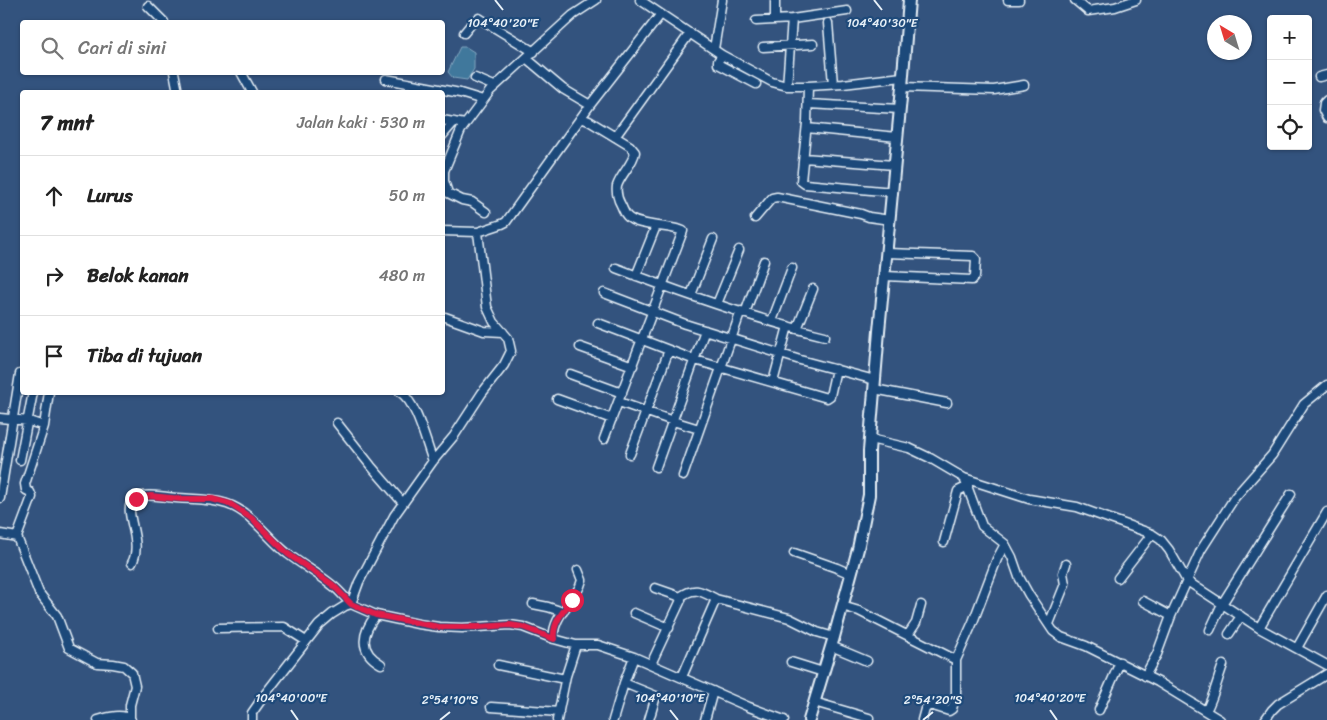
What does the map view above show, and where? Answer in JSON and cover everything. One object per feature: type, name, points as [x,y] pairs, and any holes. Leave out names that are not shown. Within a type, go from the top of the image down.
[{"type":"street","points":[[445,169],[461,130],[494,86],[574,15],[596,0]]},
{"type":"street","points":[[640,0],[722,54],[772,82],[787,86],[902,82],[994,90],[1024,84]]},
{"type":"street","points":[[714,49],[722,0]]},
{"type":"street","points":[[775,0],[775,19]]},
{"type":"street","points":[[808,720],[858,548],[869,495],[870,439],[894,165],[909,0],[913,0]]},
{"type":"street","points":[[1008,0],[1019,0]]},
{"type":"street","points":[[1076,0],[1088,11],[1115,7],[1136,0]]},
{"type":"street","points":[[148,6],[162,20]]},
{"type":"street","points":[[756,21],[792,19],[847,10]]},
{"type":"street","points":[[445,231],[478,232],[506,222],[590,105],[661,14]]},
{"type":"street","points":[[464,33],[479,18],[534,52]]},
{"type":"street","points":[[787,86],[792,19]]},
{"type":"street","points":[[828,23],[833,84]]},
{"type":"street","points":[[615,137],[690,33]]},
{"type":"street","points":[[763,47],[813,44]]},
{"type":"street","points":[[722,54],[718,64],[756,84]]},
{"type":"street","points":[[526,58],[562,89],[590,105]]},
{"type":"street","points":[[175,75],[178,90]]},
{"type":"street","points":[[244,75],[251,90]]},
{"type":"street","points":[[475,78],[494,86]]},
{"type":"street","points":[[386,79],[417,89],[431,90]]},
{"type":"street","points":[[808,86],[807,128],[801,181],[804,184],[893,192]]},
{"type":"street","points":[[445,91],[460,92],[483,100]]},
{"type":"street","points":[[1327,100],[1324,103],[1323,110],[1327,118]]},
{"type":"street","points":[[808,104],[900,109]]},
{"type":"street","points":[[581,118],[630,146],[635,154],[620,178],[616,190],[618,201],[627,216],[633,220],[683,231],[604,439]]},
{"type":"street","points":[[445,120],[465,124]]},
{"type":"street","points":[[445,132],[454,122]]},
{"type":"street","points":[[807,128],[897,137]]},
{"type":"street","points":[[804,158],[894,165]]},
{"type":"street","points":[[445,184],[448,193],[462,200],[472,202],[486,212]]},
{"type":"street","points":[[754,218],[772,198],[778,197],[890,220]]},
{"type":"street","points":[[636,276],[656,226]]},
{"type":"street","points":[[351,604],[359,582],[381,537],[433,461],[454,436],[504,365],[511,351],[508,338],[494,322],[487,307],[478,232]]},
{"type":"street","points":[[691,295],[713,239]]},
{"type":"street","points":[[717,304],[740,250]]},
{"type":"street","points":[[885,276],[972,280],[975,276],[976,259],[973,256],[887,253]]},
{"type":"street","points":[[683,476],[732,338],[764,261]]},
{"type":"street","points":[[616,268],[717,304],[825,336]]},
{"type":"street","points":[[772,321],[792,268]]},
{"type":"street","points":[[797,329],[814,289]]},
{"type":"street","points":[[604,293],[705,330],[780,354],[836,369],[875,384],[947,403]]},
{"type":"street","points":[[445,316],[484,331],[502,332]]},
{"type":"street","points":[[598,323],[695,360],[827,398],[830,396],[836,369]]},
{"type":"street","points":[[772,382],[788,326]]},
{"type":"street","points":[[656,467],[705,330]]},
{"type":"street","points":[[580,347],[633,366]]},
{"type":"street","points":[[630,454],[669,350]]},
{"type":"street","points":[[0,498],[20,374]]},
{"type":"street","points":[[570,374],[622,393]]},
{"type":"street","points":[[1146,676],[1201,550],[1235,497],[1272,455],[1304,404],[1327,385]]},
{"type":"street","points":[[20,460],[32,395]]},
{"type":"street","points":[[49,395],[44,426],[25,484],[25,488],[32,497],[17,537],[39,593],[57,616],[69,648],[97,663],[124,666],[132,673],[135,686],[130,705],[131,719],[115,717],[98,720]]},
{"type":"street","points":[[405,395],[416,412],[433,461]]},
{"type":"street","points":[[557,399],[612,419]]},
{"type":"street","points":[[619,402],[700,429]]},
{"type":"street","points":[[0,418],[28,421],[44,426]]},
{"type":"street","points":[[337,423],[371,466],[404,503]]},
{"type":"street","points":[[870,439],[909,448],[964,478],[1029,499],[1077,507],[1152,534],[1161,540],[1169,550],[1187,581],[1258,628],[1327,665]]},
{"type":"street","points":[[964,478],[982,526],[1006,544],[1019,577],[1053,631],[1061,637],[1120,662],[1220,720]]},
{"type":"street","points":[[944,542],[958,491],[968,486]]},
{"type":"street","points":[[1210,630],[1222,604],[1290,494]]},
{"type":"street","points":[[132,563],[136,556],[135,531],[130,508],[133,501],[139,497],[151,496],[181,499],[212,499],[230,504],[251,518],[288,554],[333,585],[351,604],[376,615],[439,627],[510,625],[523,627],[576,645],[598,645],[634,657],[749,707],[784,720]]},
{"type":"street","points":[[1258,628],[1327,512]]},
{"type":"street","points":[[0,534],[17,537]]},
{"type":"street","points":[[1118,578],[1152,534]]},
{"type":"street","points":[[922,720],[926,709],[930,705],[949,711],[952,709],[956,694],[956,660],[997,559],[1006,544]]},
{"type":"street","points":[[794,554],[838,568],[850,574]]},
{"type":"street","points":[[1049,624],[1065,584],[1063,573],[1066,564]]},
{"type":"street","points":[[554,639],[553,633],[556,624],[580,586],[582,580],[578,570]]},
{"type":"street","points":[[654,588],[680,597]]},
{"type":"street","points":[[680,597],[694,590],[716,599],[789,618],[868,662]]},
{"type":"street","points":[[1297,648],[1327,595]]},
{"type":"street","points":[[651,664],[669,628],[681,600],[680,597]]},
{"type":"street","points":[[682,677],[716,599]]},
{"type":"street","points":[[1143,601],[1172,616]]},
{"type":"street","points":[[252,720],[252,713],[266,692],[306,640],[332,614],[351,604]]},
{"type":"street","points":[[533,604],[563,612]]},
{"type":"street","points":[[908,635],[916,623],[921,605]]},
{"type":"street","points":[[842,606],[858,611],[956,660]]},
{"type":"street","points":[[634,614],[669,628]]},
{"type":"street","points":[[376,615],[368,625],[364,639],[370,656],[381,664]]},
{"type":"street","points":[[1229,634],[1241,616]]},
{"type":"street","points":[[218,628],[284,627],[306,640]]},
{"type":"street","points":[[491,707],[558,716],[565,679],[576,645]]},
{"type":"street","points":[[613,720],[634,657]]},
{"type":"street","points":[[791,662],[823,672]]},
{"type":"street","points":[[1100,710],[1120,662]]},
{"type":"street","points":[[498,665],[565,679]]},
{"type":"street","points":[[1206,711],[1213,698],[1214,688],[1223,665]]},
{"type":"street","points":[[1265,720],[1278,704],[1327,674]]},
{"type":"street","points":[[624,683],[656,696],[649,720]]},
{"type":"street","points":[[705,720],[713,690]]},
{"type":"street","points":[[814,702],[869,718]]},
{"type":"water","points":[[460,47],[466,47],[474,52],[474,69],[467,80],[453,78],[448,72]]},
{"type":"route","points":[[136,499],[151,496],[181,499],[196,498],[212,499],[230,504],[251,518],[288,554],[333,585],[351,604],[376,615],[439,627],[462,628],[510,625],[523,627],[554,639],[553,633],[556,624],[572,600]]}]
